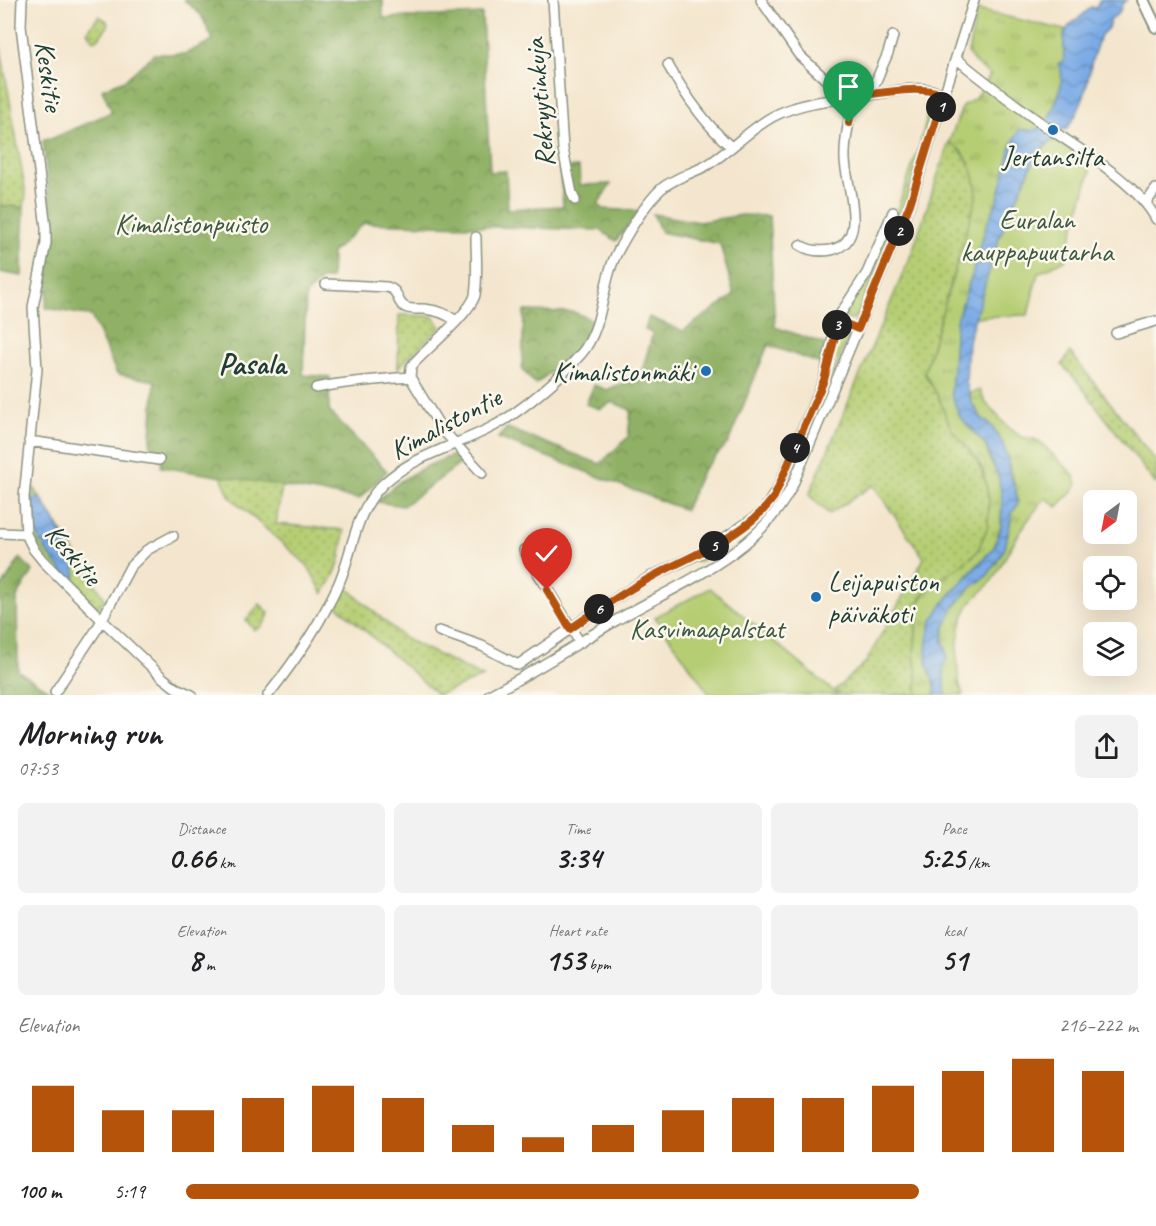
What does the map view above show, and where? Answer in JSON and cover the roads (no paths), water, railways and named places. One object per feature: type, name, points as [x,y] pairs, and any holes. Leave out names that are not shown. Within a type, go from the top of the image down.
[{"type":"main road","points":[[1144,4],[1156,27]]},
{"type":"street","name":"Keskitie","points":[[22,0],[21,26],[46,228],[46,243],[33,307],[37,369],[24,497],[26,534],[43,561],[174,691],[192,695]]},
{"type":"street","name":"Rekryytinkuja","points":[[553,0],[563,149],[575,200]]},
{"type":"street","points":[[760,0],[799,55],[850,97],[845,159],[853,226],[844,244],[835,249],[823,252],[807,250],[800,245]]},
{"type":"street","points":[[489,695],[538,669],[701,572],[760,531],[778,512],[793,484],[913,195],[974,0]]},
{"type":"street","points":[[870,95],[893,36]]},
{"type":"street","points":[[956,58],[1111,173],[1146,203],[1156,219]]},
{"type":"street","points":[[668,65],[684,93],[717,134],[731,147]]},
{"type":"street","name":"Kimalistontie","points":[[268,695],[308,639],[330,600],[347,559],[359,518],[367,504],[398,472],[455,443],[492,428],[513,415],[582,353],[596,327],[613,261],[650,202],[672,181],[702,168],[761,123],[803,105],[914,89],[929,89],[944,94]]},
{"type":"street","points":[[1146,203],[1156,189]]},
{"type":"street","points":[[439,631],[482,646],[518,665],[648,578],[692,558],[763,512],[774,497],[824,380],[839,321],[846,305],[867,273],[893,212]]},
{"type":"street","points":[[476,237],[475,295],[470,307],[415,362],[411,367],[410,377],[441,428],[482,473]]},
{"type":"street","points":[[326,284],[387,286],[395,291],[406,308],[443,312],[456,321]]},
{"type":"street","points":[[839,321],[858,329]]},
{"type":"street","points":[[1116,333],[1156,321]]},
{"type":"street","points":[[316,388],[345,381],[410,377]]},
{"type":"street","points":[[29,441],[159,460]]},
{"type":"street","points":[[0,533],[26,534]]},
{"type":"street","points":[[55,692],[102,620],[130,567],[147,550],[173,536]]},
{"type":"street","points":[[524,550],[580,643]]},
{"type":"street","points":[[692,558],[701,572]]},
{"type":"water","points":[[1100,0],[1127,0],[1100,36],[1085,93],[1077,113],[1067,129],[1062,130],[1037,154],[1000,235],[968,341],[966,382],[972,404],[1002,442],[1018,503],[1012,514],[1005,548],[1001,555],[988,575],[968,590],[954,607],[944,629],[943,642],[947,658],[943,668],[946,695],[935,695],[935,685],[928,667],[926,652],[932,620],[947,598],[994,548],[1001,527],[1002,499],[999,479],[985,444],[960,417],[951,394],[956,321],[986,226],[998,199],[1011,147],[1019,130],[1036,130],[1049,117],[1060,88],[1061,70],[1058,64],[1064,60],[1065,32],[1091,7],[1096,8]]},
{"type":"water","points":[[34,498],[43,501],[69,546],[76,575],[72,582],[49,555],[35,530],[30,507]]},
{"type":"place","name":"Jertansilta","points":[[1053,130]]},
{"type":"place","name":"Kimalistonmäki","points":[[706,371]]},
{"type":"place","name":"Leijapuiston päiväkoti","points":[[816,597]]},
{"type":"district","name":"Pasala","points":[[252,364]]},
{"type":"park label","name":"Kimalistonpuisto","points":[[191,223]]},
{"type":"park label","name":"Euralan kauppapuutarha","points":[[1037,235]]},
{"type":"park label","name":"Kasvimaapalstat","points":[[707,628]]}]
